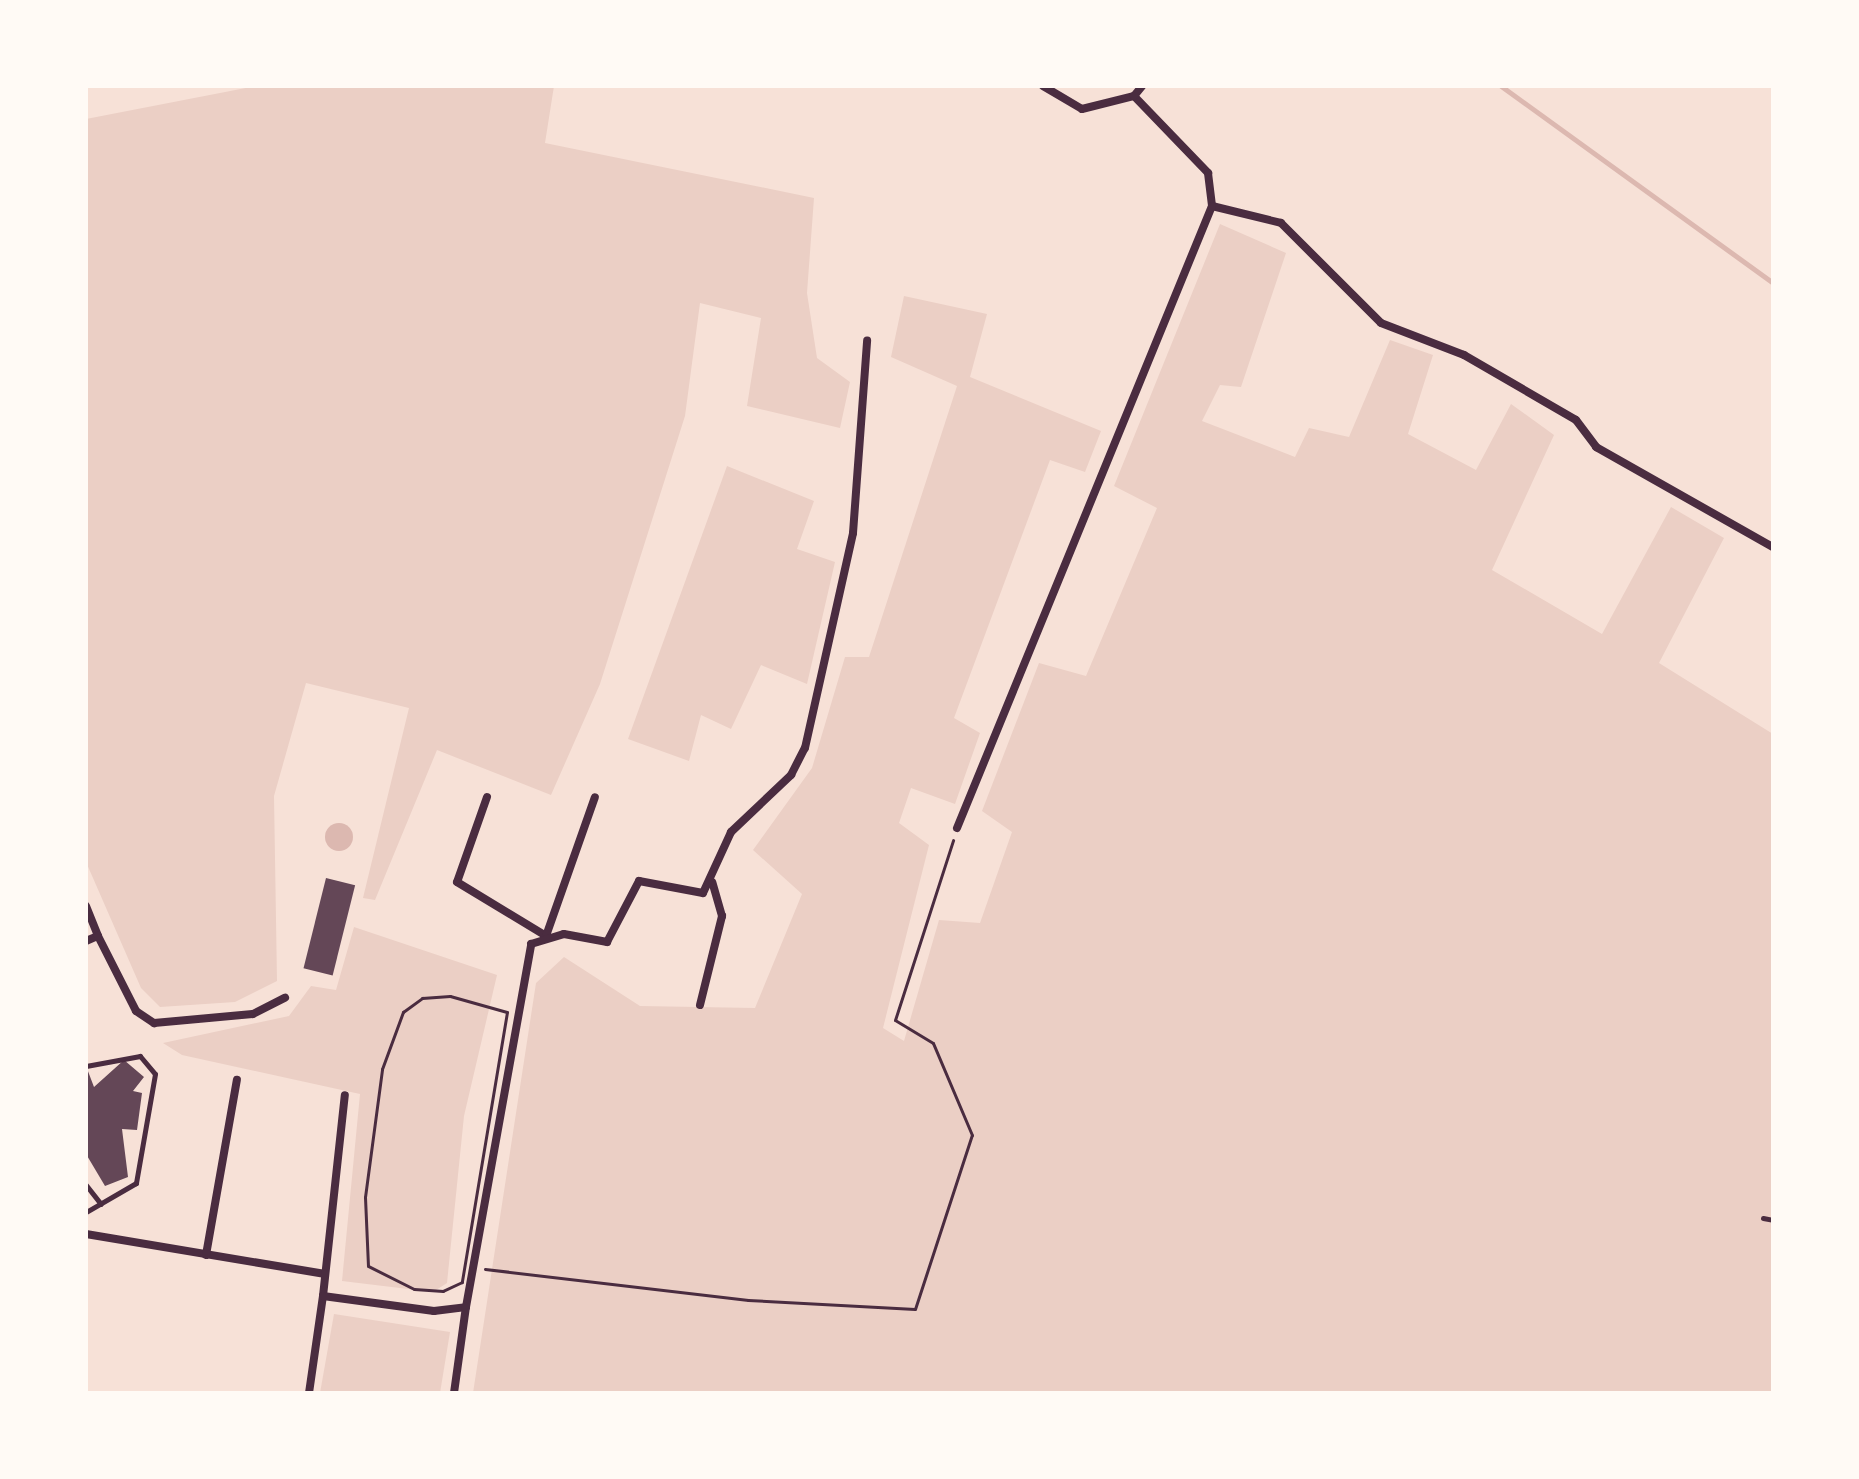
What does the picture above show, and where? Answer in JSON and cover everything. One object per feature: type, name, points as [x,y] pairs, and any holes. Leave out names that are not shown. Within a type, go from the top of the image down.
[{"type":"street","points":[[1043,86],[1082,109],[1134,96],[1142,86]]},
{"type":"street","points":[[957,828],[1212,206],[1208,173],[1134,96]]},
{"type":"street","points":[[1212,206],[1281,223],[1381,323],[1489,370],[1576,420],[1596,447],[1773,547]]},
{"type":"street","points":[[700,1005],[722,916],[712,882],[731,832],[791,775],[805,748],[853,533],[867,341]]},
{"type":"street","points":[[487,797],[457,882],[546,936],[607,942],[639,881],[689,896],[712,882]]},
{"type":"street","points":[[454,1393],[526,958],[546,936],[595,797]]},
{"type":"street","points":[[86,906],[136,1011],[154,1023],[253,1014],[285,998]]},
{"type":"street","points":[[86,941],[98,936]]},
{"type":"street","points":[[206,1255],[237,1080]]},
{"type":"street","points":[[309,1393],[345,1095]]},
{"type":"street","points":[[86,1234],[324,1274]]},
{"type":"street","points":[[323,1296],[434,1311],[466,1307]]},
{"type":"lane","points":[[86,1066],[140,1056],[155,1074],[142,1168],[136,1183],[86,1212]]},
{"type":"lane","points":[[86,1185],[101,1204]]},
{"type":"lane","points":[[1763,1218],[1773,1220]]},
{"type":"path","points":[[473,1267],[748,1300],[915,1309],[972,1135],[933,1043],[895,1020],[957,828]]},
{"type":"path","points":[[450,996],[507,1012],[462,1282],[443,1291],[387,1280],[368,1266],[365,1197],[382,1069],[403,1012],[422,998],[450,996]]},
{"type":"shaded area","points":[[256,86],[554,86],[545,143],[814,198],[807,293],[817,358],[850,382],[840,428],[747,406],[761,318],[700,303],[685,416],[600,684],[551,795],[437,750],[375,900],[363,898],[409,708],[306,683],[274,796],[277,981],[235,1002],[160,1007],[141,988],[86,862],[86,119]]},
{"type":"shaded area","points":[[1220,224],[1286,253],[1241,387],[1220,385],[1202,421],[1295,457],[1309,428],[1349,437],[1390,340],[1433,355],[1408,434],[1476,470],[1511,404],[1554,435],[1492,570],[1602,634],[1671,507],[1724,538],[1659,663],[1773,734],[1773,1393],[473,1393],[536,983],[564,957],[640,1006],[755,1008],[802,894],[753,850],[812,768],[845,657],[869,657],[957,386],[891,357],[904,296],[987,314],[970,377],[1101,431],[1085,472],[1050,460],[954,718],[980,733],[955,804],[911,788],[899,823],[929,845],[883,1028],[904,1041],[939,920],[980,923],[1012,832],[982,811],[1039,663],[1086,676],[1157,508],[1114,486]]},
{"type":"shaded area","points":[[727,466],[814,501],[797,549],[835,562],[807,684],[761,665],[731,729],[701,715],[689,761],[628,739]]},
{"type":"shaded area","points":[[339,823],[349,827],[353,837],[349,847],[339,851],[329,847],[325,837],[329,827]]},
{"type":"shaded area","points":[[354,927],[497,975],[464,1116],[447,1283],[433,1292],[342,1281],[360,1094],[182,1055],[163,1043],[289,1016],[311,986],[336,990]]},
{"type":"shaded area","points":[[334,1314],[450,1332],[440,1393],[320,1393]]},
{"type":"building","points":[[326,878],[355,885],[333,975],[304,968]]},
{"type":"building","points":[[124,1060],[144,1077],[133,1091],[142,1093],[137,1130],[122,1129],[128,1177],[105,1186],[86,1154],[86,1066],[94,1087]]},
{"type":"waterway","points":[[1501,86],[1773,283]]}]
